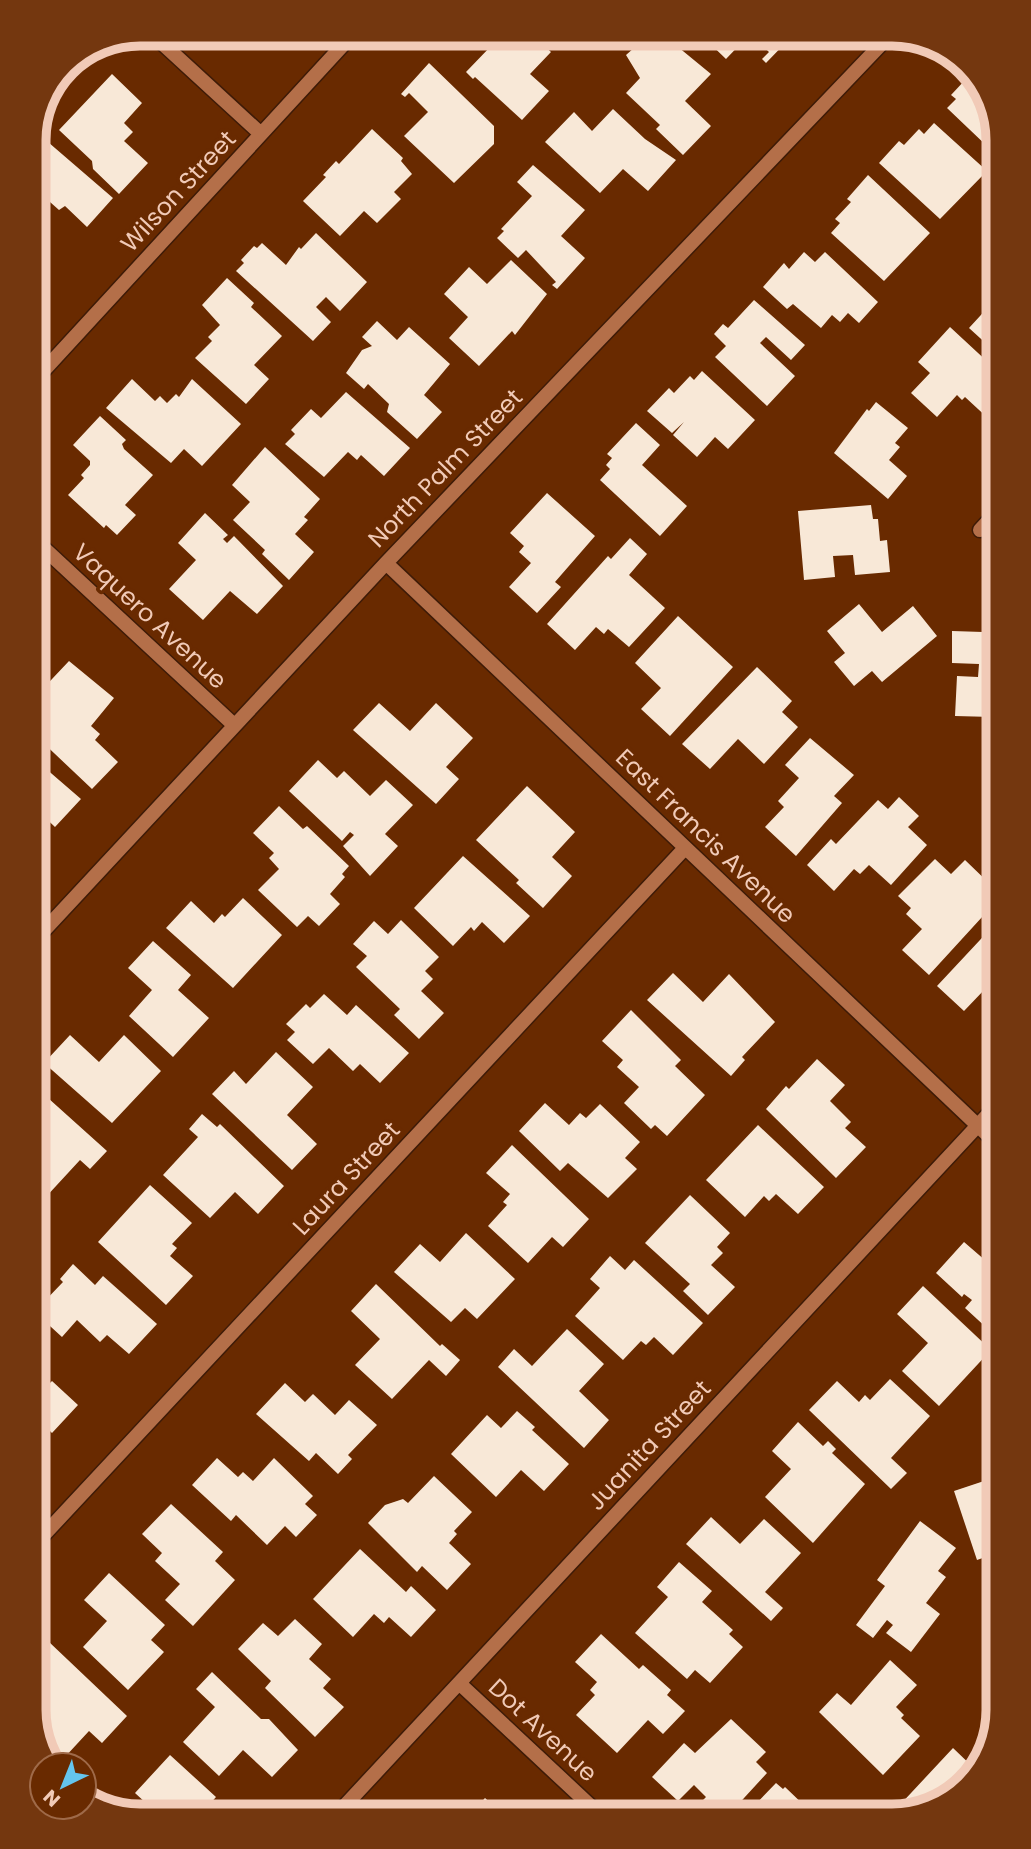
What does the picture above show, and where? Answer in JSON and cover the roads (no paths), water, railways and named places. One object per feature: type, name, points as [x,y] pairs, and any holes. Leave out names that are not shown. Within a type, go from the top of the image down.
[{"type":"street","points":[[165,46],[261,134]]},
{"type":"street","name":"Wilson Street","points":[[46,368],[342,46]]},
{"type":"street","name":"North Palm Street","points":[[46,928],[234,725],[879,46]]},
{"type":"street","points":[[980,530],[986,524]]},
{"type":"street","name":"Vaquero Avenue","points":[[46,549],[234,725]]},
{"type":"street","name":"East Francis Avenue","points":[[386,564],[986,1134]]},
{"type":"street","name":"Laura Street","points":[[46,1533],[685,848]]},
{"type":"street","name":"Juanita Street","points":[[348,1803],[986,1116]]},
{"type":"street","name":"Dot Avenue","points":[[459,1683],[588,1804]]}]
